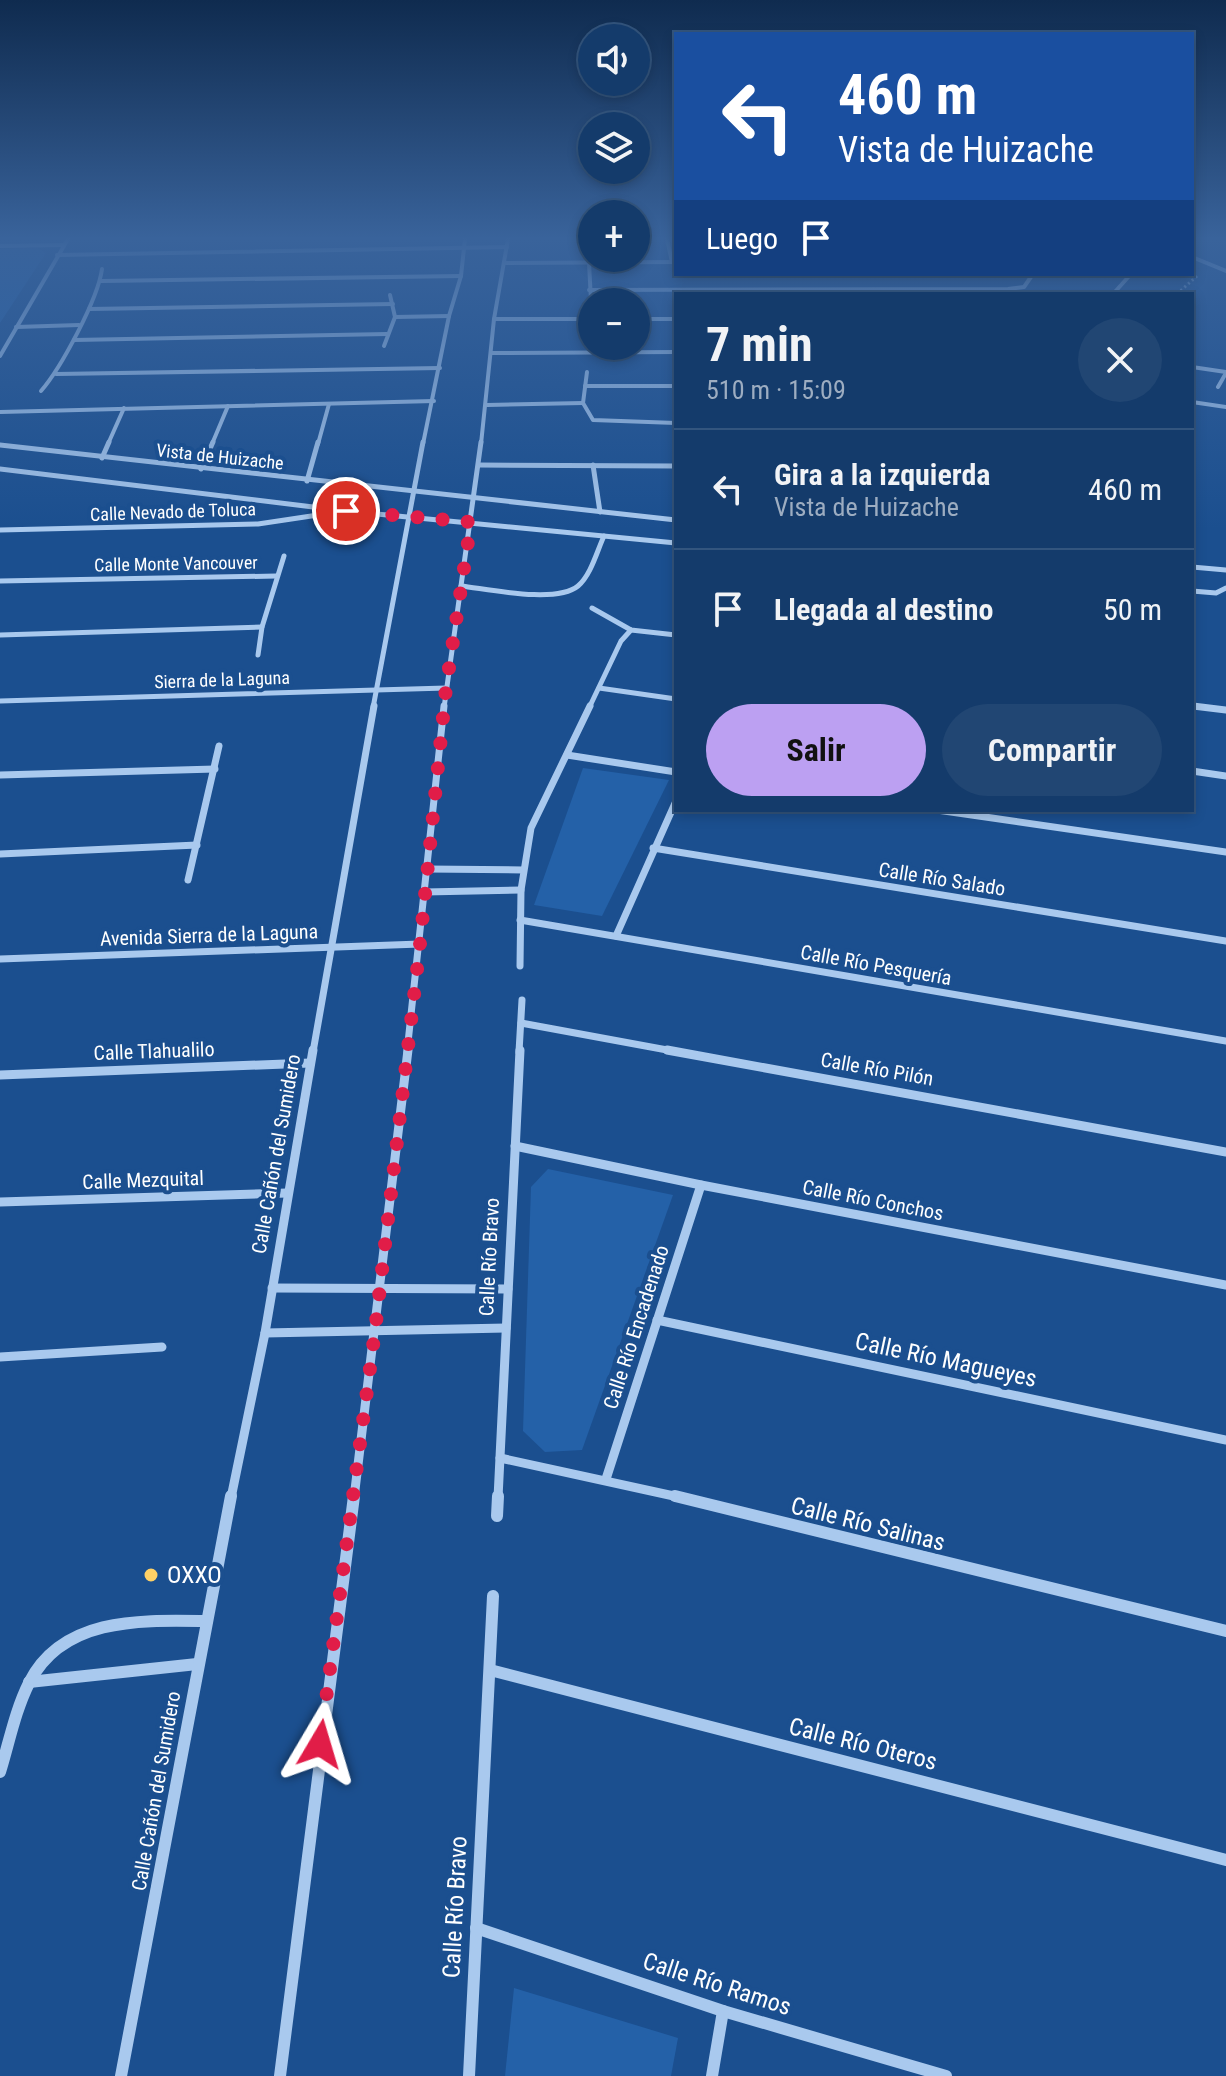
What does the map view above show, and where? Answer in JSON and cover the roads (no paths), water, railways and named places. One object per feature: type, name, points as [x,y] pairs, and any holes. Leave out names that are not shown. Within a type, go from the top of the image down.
[{"type":"street","points":[[0,356],[11,336]]},
{"type":"street","points":[[41,391],[56,374],[75,336]]},
{"type":"street","points":[[74,340],[289,336]]},
{"type":"street","points":[[384,346],[387,336]]},
{"type":"street","name":"Calle Cañón del Sumidero","points":[[121,2076],[205,1621],[265,1333],[330,946],[413,493],[446,336]]},
{"type":"street","points":[[280,2076],[375,1331],[446,688],[487,405],[493,336]]},
{"type":"street","points":[[491,353],[674,352]]},
{"type":"street","points":[[1194,367],[1226,373],[1218,387]]},
{"type":"street","points":[[56,374],[440,368]]},
{"type":"street","points":[[587,372],[583,403],[589,417],[596,422],[674,423]]},
{"type":"street","points":[[585,386],[674,386]]},
{"type":"street","points":[[0,412],[434,401]]},
{"type":"street","points":[[1194,402],[1226,407]]},
{"type":"street","points":[[487,405],[583,403]]},
{"type":"street","points":[[307,481],[329,404]]},
{"type":"street","points":[[201,469],[228,406]]},
{"type":"street","points":[[102,458],[124,408]]},
{"type":"street","name":"Vista de Huizache","points":[[0,445],[674,520]]},
{"type":"street","points":[[479,465],[674,466]]},
{"type":"street","points":[[593,465],[600,512]]},
{"type":"street","name":"Vista de Huizache","points":[[0,469],[346,511],[674,543]]},
{"type":"street","name":"Calle Nevado de Toluca","points":[[0,530],[258,524],[346,511]]},
{"type":"street","points":[[461,586],[559,594],[576,589],[604,536]]},
{"type":"street","points":[[276,576],[284,556]]},
{"type":"street","points":[[1194,567],[1226,570]]},
{"type":"street","name":"Calle Monte Vancouver","points":[[0,581],[276,576],[258,655]]},
{"type":"street","points":[[1194,591],[1216,593],[1226,588]]},
{"type":"street","points":[[592,608],[631,630],[674,635]]},
{"type":"street","points":[[0,635],[262,627]]},
{"type":"street","points":[[520,966],[521,890],[531,828],[621,641],[631,630]]},
{"type":"street","name":"Sierra de la Laguna","points":[[0,701],[446,688]]},
{"type":"street","points":[[599,688],[674,699]]},
{"type":"street","points":[[1194,706],[1226,710]]},
{"type":"street","points":[[188,880],[219,746]]},
{"type":"street","points":[[567,755],[674,772]]},
{"type":"street","points":[[0,775],[215,769]]},
{"type":"street","points":[[1194,771],[1226,776]]},
{"type":"street","points":[[616,936],[674,805]]},
{"type":"street","points":[[951,812],[1226,852]]},
{"type":"street","points":[[0,854],[197,845]]},
{"type":"street","name":"Calle Río Salado","points":[[653,848],[1226,941]]},
{"type":"street","points":[[427,869],[523,870]]},
{"type":"street","points":[[425,892],[521,890]]},
{"type":"street","name":"Calle Río Pesquería","points":[[520,920],[1226,1041]]},
{"type":"street","name":"Avenida Sierra de la Laguna","points":[[0,959],[420,944]]},
{"type":"street","name":"Calle Río Bravo","points":[[497,1516],[522,1000]]},
{"type":"street","name":"Calle Río Pilón","points":[[521,1023],[1226,1152]]},
{"type":"street","name":"Calle Tlahualilo","points":[[0,1075],[310,1063]]},
{"type":"street","name":"Calle Río Conchos","points":[[515,1146],[701,1185],[1226,1285]]},
{"type":"street","name":"Calle Río Encadenado","points":[[606,1479],[701,1185]]},
{"type":"street","name":"Calle Mezquital","points":[[0,1202],[287,1193]]},
{"type":"street","points":[[272,1288],[508,1289]]},
{"type":"street","name":"Calle Río Magueyes","points":[[657,1320],[1226,1440]]},
{"type":"street","points":[[265,1333],[506,1328]]},
{"type":"street","points":[[0,1357],[162,1347]]},
{"type":"street","name":"Calle Río Salinas","points":[[500,1458],[606,1479],[1075,1597],[1226,1631]]},
{"type":"street","name":"Calle Río Bravo","points":[[469,2076],[493,1596]]},
{"type":"street","points":[[0,1772],[29,1682],[47,1657],[71,1637],[148,1620],[205,1621]]},
{"type":"street","points":[[29,1682],[197,1664]]},
{"type":"street","name":"Calle Río Oteros","points":[[490,1670],[1226,1860]]},
{"type":"street","name":"Calle Río Ramos","points":[[476,1928],[723,2011],[946,2076]]},
{"type":"street","points":[[712,2076],[723,2011]]},
{"type":"place","name":"OXXO","points":[[151,1575]]}]
